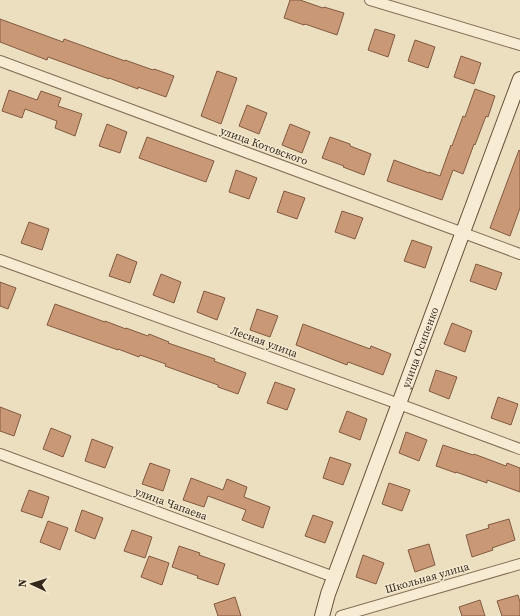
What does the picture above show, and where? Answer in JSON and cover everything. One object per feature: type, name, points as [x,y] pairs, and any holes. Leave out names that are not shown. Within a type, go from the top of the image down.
[{"type":"street","points":[[370,0],[520,45]]},
{"type":"street","name":"улица Котовского","points":[[0,61],[520,254]]},
{"type":"street","name":"улица Осипенко","points":[[322,616],[334,577],[520,80]]},
{"type":"street","name":"Лесная улица","points":[[0,260],[520,449]]},
{"type":"street","name":"улица Чапаева","points":[[0,454],[334,577]]},
{"type":"street","name":"Школьная улица","points":[[341,616],[520,564]]},
{"type":"building","points":[[290,0],[300,0],[344,13],[337,35],[284,18]]},
{"type":"building","points":[[0,19],[63,42],[64,39],[125,61],[174,76],[166,97],[138,87],[138,89],[48,57],[47,60],[0,42]]},
{"type":"building","points":[[375,29],[395,35],[388,57],[368,50]]},
{"type":"building","points":[[415,40],[435,47],[428,68],[408,61]]},
{"type":"building","points":[[461,56],[481,63],[474,84],[454,77]]},
{"type":"building","points":[[217,71],[237,78],[221,124],[201,116]]},
{"type":"building","points":[[475,89],[495,96],[488,117],[486,116],[463,174],[453,170],[442,200],[387,181],[394,160],[440,176],[451,145],[452,146],[463,116],[465,117]]},
{"type":"building","points":[[9,90],[37,100],[41,91],[61,98],[58,106],[82,114],[75,136],[55,128],[57,121],[25,109],[22,118],[2,111]]},
{"type":"building","points":[[247,105],[267,113],[259,134],[239,126]]},
{"type":"building","points":[[107,124],[127,132],[120,153],[99,146]]},
{"type":"building","points":[[290,124],[310,132],[302,153],[282,145]]},
{"type":"building","points":[[147,137],[214,161],[206,182],[139,158]]},
{"type":"building","points":[[330,137],[371,154],[364,175],[322,158]]},
{"type":"building","points":[[519,150],[520,208],[510,236],[490,228]]},
{"type":"building","points":[[236,170],[257,178],[249,199],[229,192]]},
{"type":"building","points":[[284,191],[305,198],[297,219],[277,212]]},
{"type":"building","points":[[342,211],[363,218],[355,239],[335,232]]},
{"type":"building","points":[[29,222],[49,229],[42,250],[21,243]]},
{"type":"building","points":[[412,240],[432,247],[425,268],[404,261]]},
{"type":"building","points":[[117,254],[137,262],[130,283],[109,276]]},
{"type":"building","points":[[476,264],[502,273],[496,290],[470,281]]},
{"type":"building","points":[[161,274],[181,282],[174,303],[153,295]]},
{"type":"building","points":[[0,282],[16,288],[8,309],[0,306]]},
{"type":"building","points":[[204,291],[225,298],[217,320],[197,312]]},
{"type":"building","points":[[55,304],[126,329],[148,336],[149,334],[169,342],[168,343],[215,359],[214,361],[246,373],[238,394],[218,387],[218,385],[165,366],[166,364],[140,355],[139,357],[47,325]]},
{"type":"building","points":[[257,309],[278,316],[270,337],[250,330]]},
{"type":"building","points":[[452,323],[472,331],[465,352],[444,344]]},
{"type":"building","points":[[303,324],[370,349],[371,346],[391,354],[383,375],[348,362],[347,365],[296,345]]},
{"type":"building","points":[[436,370],[457,377],[449,399],[429,391]]},
{"type":"building","points":[[275,382],[295,389],[287,410],[267,403]]},
{"type":"building","points":[[498,397],[518,404],[511,425],[491,418]]},
{"type":"building","points":[[0,407],[21,415],[14,436],[0,431]]},
{"type":"building","points":[[347,411],[367,419],[360,440],[339,432]]},
{"type":"building","points":[[51,428],[71,436],[63,457],[43,449]]},
{"type":"building","points":[[406,432],[427,440],[419,461],[399,453]]},
{"type":"building","points":[[92,439],[113,447],[105,468],[85,461]]},
{"type":"building","points":[[443,445],[473,455],[474,454],[506,466],[507,463],[520,468],[520,492],[487,480],[487,483],[436,466]]},
{"type":"building","points":[[330,457],[351,464],[343,485],[323,478]]},
{"type":"building","points":[[150,463],[170,470],[163,491],[142,484]]},
{"type":"building","points":[[191,478],[223,490],[227,479],[247,487],[244,497],[270,507],[263,528],[242,520],[246,510],[208,496],[204,507],[183,500]]},
{"type":"building","points":[[389,483],[410,490],[402,511],[382,504]]},
{"type":"building","points":[[29,490],[49,497],[42,518],[21,511]]},
{"type":"building","points":[[82,510],[103,518],[95,539],[75,531]]},
{"type":"building","points":[[313,515],[333,522],[325,543],[305,536]]},
{"type":"building","points":[[509,519],[515,540],[492,548],[493,550],[472,557],[466,535],[489,528],[488,525]]},
{"type":"building","points":[[48,521],[68,528],[60,550],[40,542]]},
{"type":"building","points":[[132,530],[152,537],[145,558],[124,551]]},
{"type":"building","points":[[429,544],[435,565],[415,572],[408,550]]},
{"type":"building","points":[[179,546],[225,564],[218,585],[172,567]]},
{"type":"building","points":[[363,555],[384,563],[376,584],[356,577]]},
{"type":"building","points":[[149,556],[169,563],[162,585],[141,577]]},
{"type":"building","points":[[518,595],[520,602],[520,616],[502,616],[497,601]]},
{"type":"building","points":[[235,597],[241,616],[218,616],[214,604]]},
{"type":"building","points":[[480,600],[485,616],[462,616],[459,607]]}]
